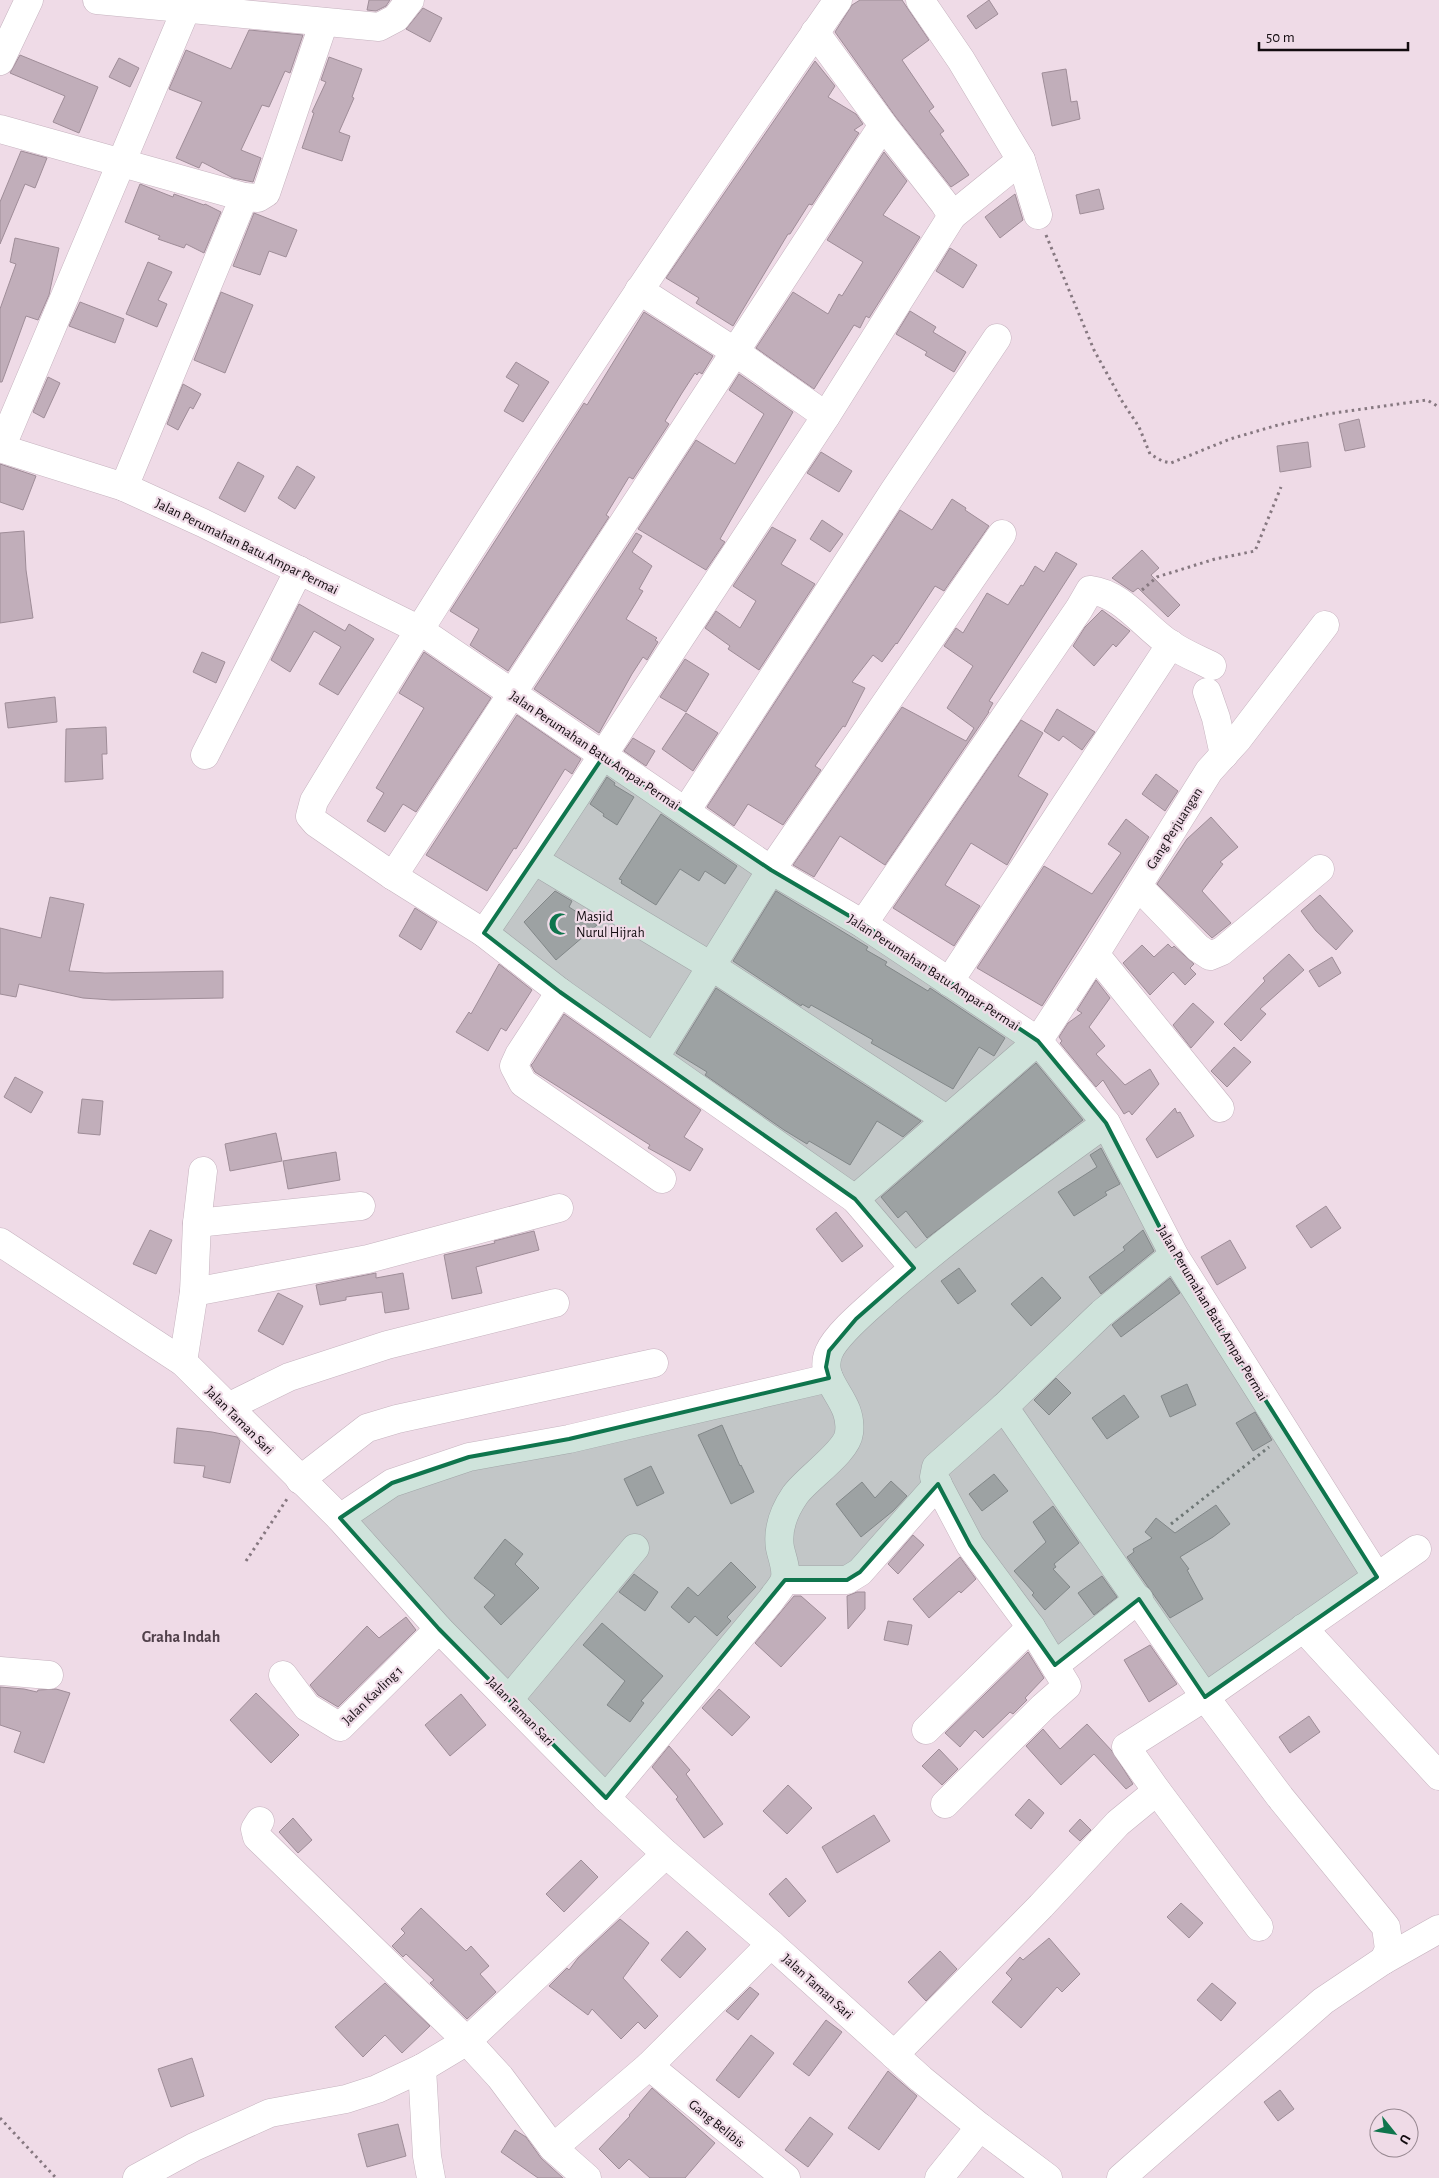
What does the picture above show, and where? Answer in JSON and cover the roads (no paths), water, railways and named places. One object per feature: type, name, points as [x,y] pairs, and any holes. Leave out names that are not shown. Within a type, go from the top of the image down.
[{"type":"street","points":[[0,61],[29,0]]},
{"type":"street","points":[[97,0],[379,27],[396,18],[410,0]]},
{"type":"street","points":[[838,0],[639,290],[418,629],[314,801],[310,810],[310,816],[316,823],[393,876],[484,933],[560,992],[855,1199],[914,1268]]},
{"type":"street","points":[[920,0],[961,60],[1021,160],[1038,215]]},
{"type":"street","points":[[1,448],[186,9]]},
{"type":"street","points":[[0,129],[120,164],[244,197],[258,198],[266,193],[324,22]]},
{"type":"street","points":[[815,32],[952,216]]},
{"type":"street","points":[[393,876],[884,125]]},
{"type":"street","points":[[484,933],[603,757],[826,416],[952,216],[1021,160]]},
{"type":"street","points":[[124,487],[244,197]]},
{"type":"street","points":[[639,290],[734,352],[826,416]]},
{"type":"street","points":[[686,811],[894,491],[997,338]]},
{"type":"street","name":"Jalan Perumahan Batu Ampar Permai","points":[[1,448],[124,487],[418,629],[771,870],[863,924],[1038,1041],[1106,1123],[1174,1255],[1377,1577]]},
{"type":"street","points":[[655,1057],[771,870],[1002,534]]},
{"type":"street","points":[[205,755],[299,570]]},
{"type":"street","points":[[863,924],[1080,609],[1090,590],[1103,592],[1124,604],[1146,626],[1171,644],[1210,679],[1224,755]]},
{"type":"street","name":"Gang Perjuangan","points":[[855,1199],[1038,1041],[1096,954],[1210,771],[1325,625]]},
{"type":"street","points":[[949,982],[1171,644]]},
{"type":"street","points":[[534,860],[711,966],[946,1119]]},
{"type":"street","points":[[1138,886],[1198,948],[1210,956],[1222,951],[1320,869]]},
{"type":"street","points":[[1096,954],[1220,1108]]},
{"type":"street","points":[[560,992],[519,1055],[514,1066],[523,1082],[662,1179]]},
{"type":"street","points":[[606,1798],[771,1600],[785,1580],[785,1566],[780,1547],[780,1525],[796,1494],[842,1448],[850,1434],[849,1412],[829,1378],[826,1367],[829,1351],[856,1319],[914,1268],[1014,1189],[1106,1123]]},
{"type":"street","points":[[183,1362],[194,1292],[197,1222],[203,1170]]},
{"type":"street","points":[[197,1222],[361,1206]]},
{"type":"street","points":[[194,1292],[368,1259],[559,1208]]},
{"type":"street","name":"Jalan Taman Sari","points":[[0,1242],[183,1362],[340,1518],[439,1629],[510,1698],[606,1798],[666,1854],[772,1944],[894,2055],[980,2127],[1048,2178]]},
{"type":"street","points":[[946,1804],[1043,1707],[1067,1686],[1031,1627],[970,1545],[934,1477],[936,1467],[1004,1407],[1102,1313],[1174,1255]]},
{"type":"street","points":[[228,1407],[289,1377],[387,1345],[555,1303]]},
{"type":"street","points":[[300,1480],[367,1428],[398,1419],[654,1364]]},
{"type":"street","points":[[340,1518],[392,1482],[469,1457],[568,1439],[829,1378]]},
{"type":"street","points":[[1004,1407],[1139,1600],[1204,1697],[1280,1797],[1386,1927],[1389,1949],[1384,1960]]},
{"type":"street","points":[[785,1580],[847,1580],[860,1572],[938,1484]]},
{"type":"street","points":[[510,1698],[635,1548]]},
{"type":"street","points":[[1259,1927],[1126,1747],[1204,1697],[1417,1549]]},
{"type":"street","points":[[1055,1665],[1139,1600]]},
{"type":"street","points":[[926,1730],[1031,1627]]},
{"type":"street","points":[[1303,1628],[1435,1762]]},
{"type":"street","name":"Jalan Kavling 1","points":[[283,1675],[307,1707],[340,1727],[439,1629]]},
{"type":"street","points":[[0,1672],[49,1676]]},
{"type":"street","points":[[894,2055],[1041,1906],[1118,1822],[1157,1791]]},
{"type":"street","points":[[260,1820],[255,1829],[257,1837],[467,2041],[500,2078],[553,2148],[587,2178]]},
{"type":"street","points":[[137,2178],[194,2147],[270,2113],[346,2099],[377,2090],[422,2068],[467,2041],[666,1854]]},
{"type":"street","points":[[1121,2178],[1323,2000],[1384,1960],[1439,1929]]},
{"type":"street","points":[[553,2148],[648,2066],[772,1944]]},
{"type":"street","name":"Gang Belibis","points":[[648,2066],[786,2178]]},
{"type":"street","points":[[422,2068],[430,2178]]},
{"type":"street","points":[[939,2178],[980,2127]]},
{"type":"place","name":"Masjid Nurul Hijrah","points":[[560,924]]},
{"type":"district","name":"Graha Indah","points":[[181,1636]]}]
